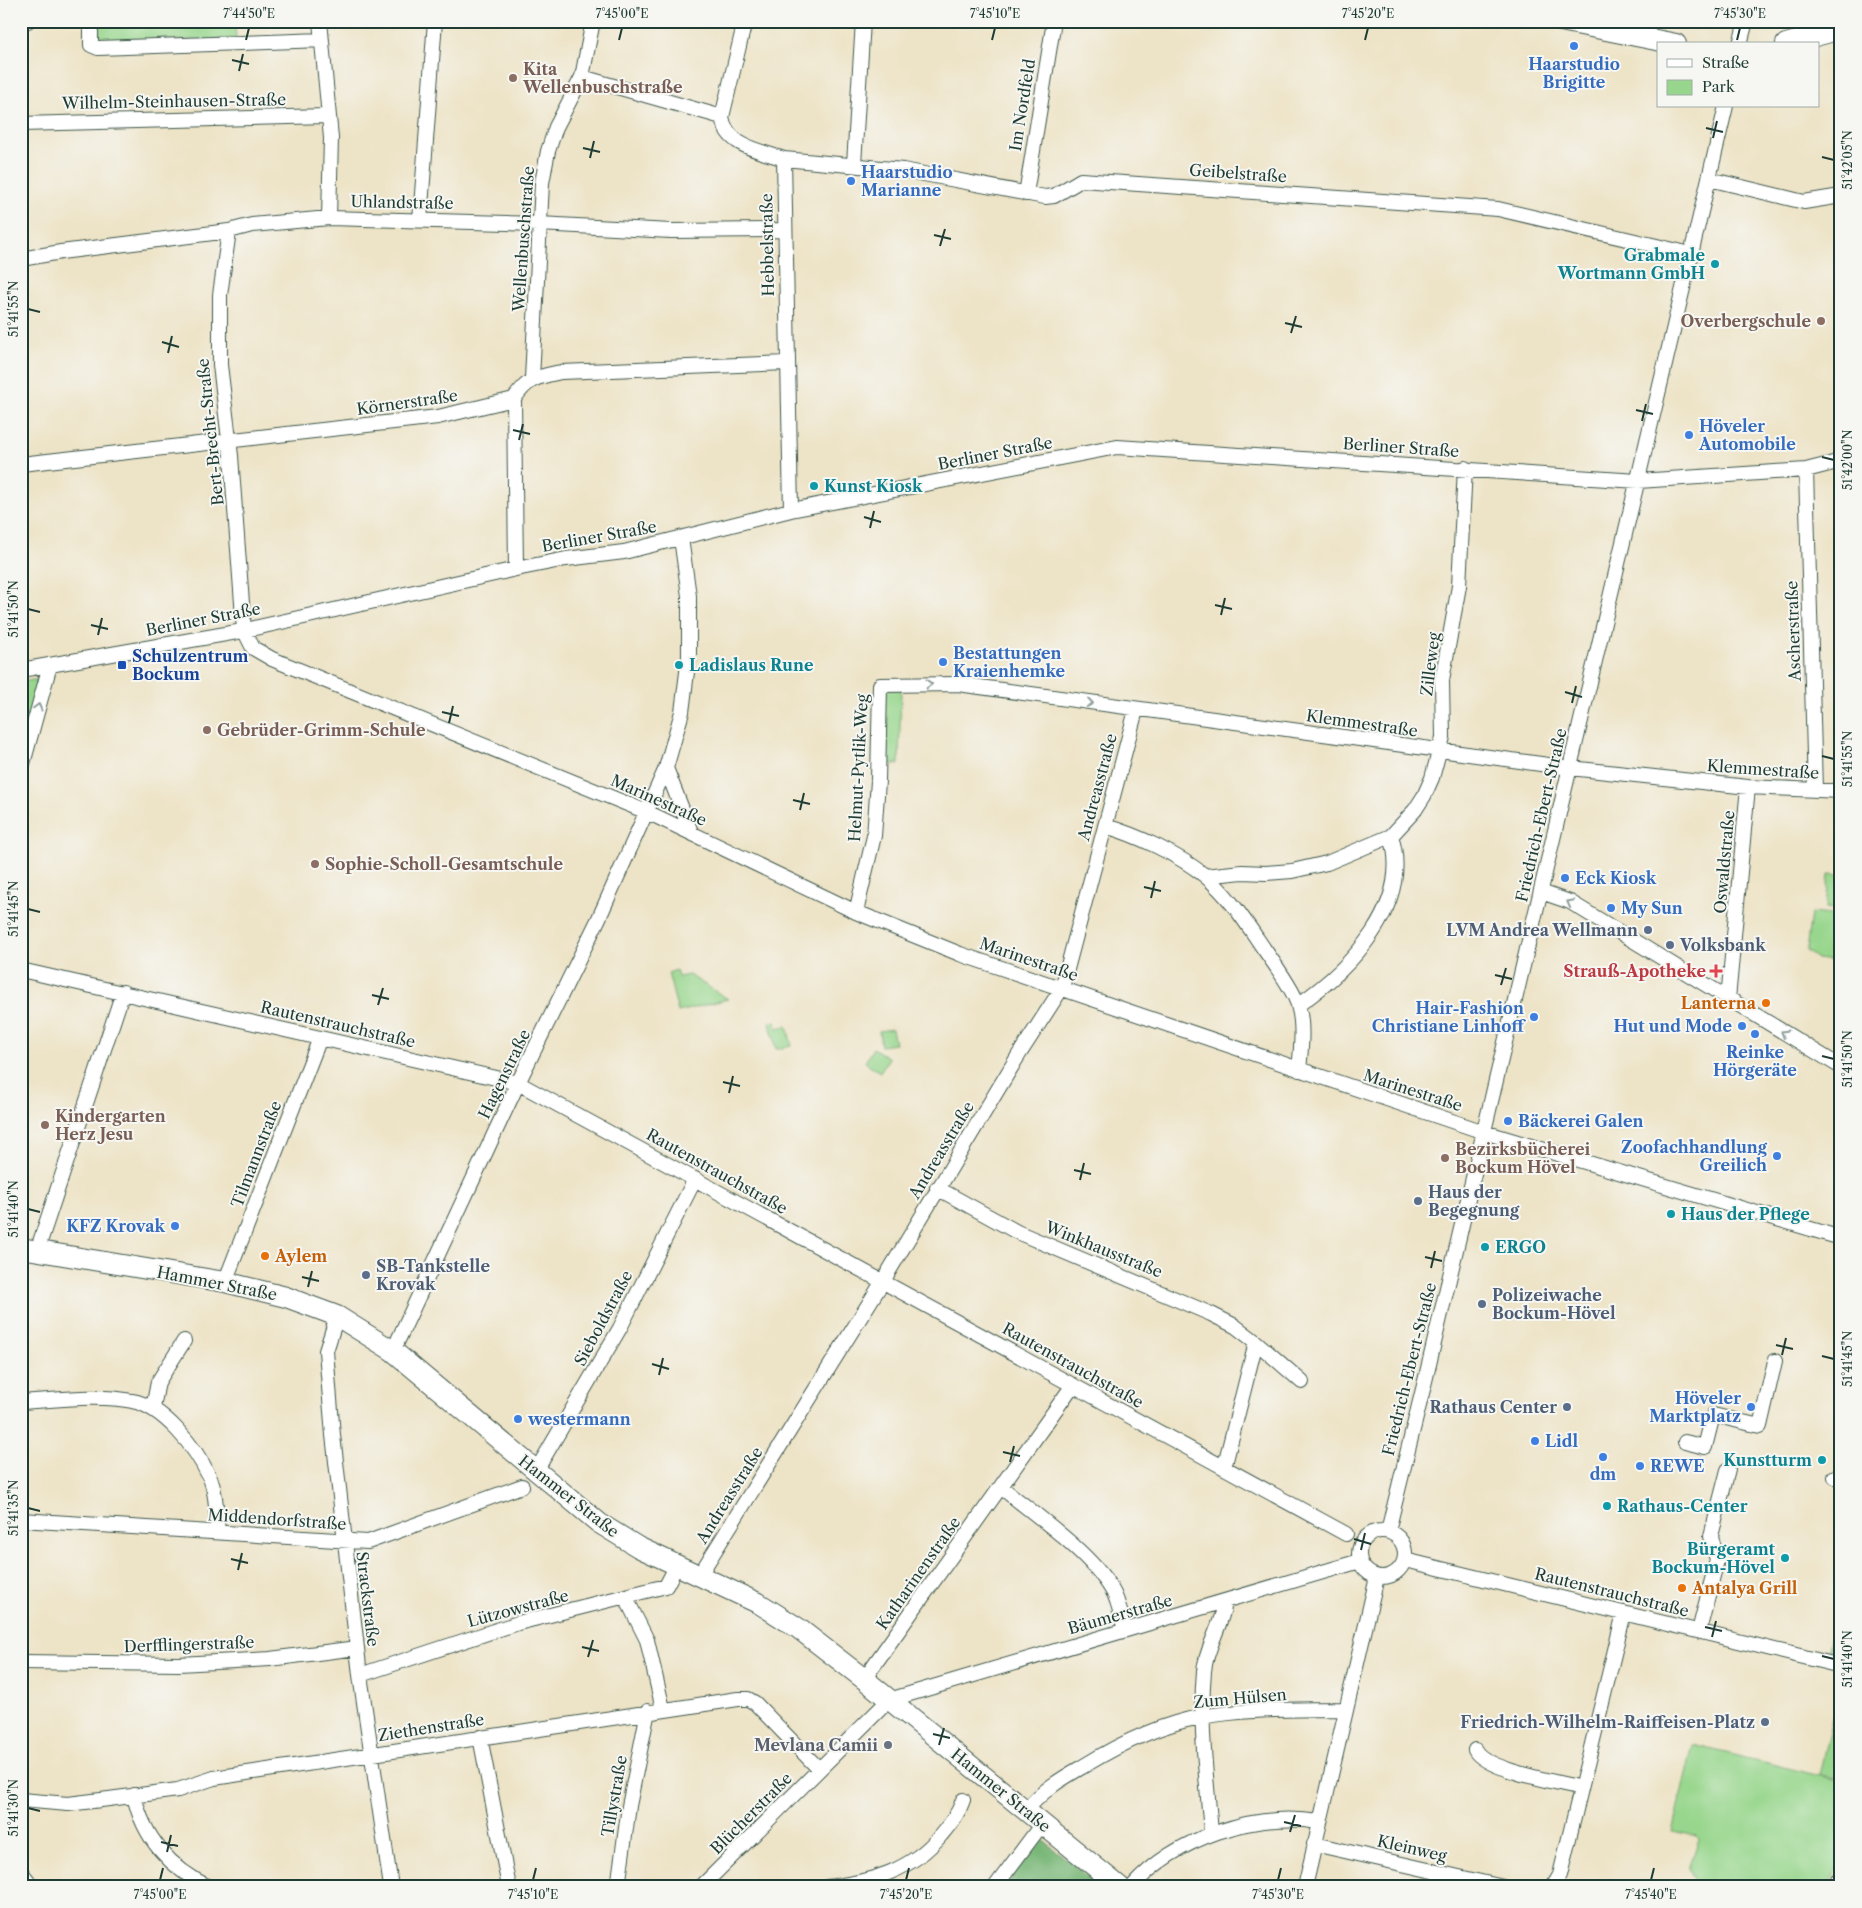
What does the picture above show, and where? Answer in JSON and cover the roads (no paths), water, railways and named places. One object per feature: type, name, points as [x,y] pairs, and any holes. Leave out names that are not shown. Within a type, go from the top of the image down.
[{"type":"main road","points":[[1560,21],[1666,42]]},
{"type":"main road","points":[[1793,42],[1841,29]]},
{"type":"main road","name":"Hammer Straße","points":[[29,1250],[225,1282],[286,1296],[337,1316],[393,1351],[612,1532],[676,1567],[699,1576],[775,1613],[864,1678],[889,1700],[1031,1804],[1042,1824],[1120,1887]]},
{"type":"main road","points":[[1838,1887],[1841,1882]]},
{"type":"street","points":[[21,22],[28,21]]},
{"type":"street","points":[[91,21],[91,45],[98,48],[322,40]]},
{"type":"street","points":[[320,21],[331,138],[329,218]]},
{"type":"street","points":[[420,220],[435,21]]},
{"type":"street","name":"Wellenbuschstraße","points":[[532,379],[542,183],[548,151],[556,126],[582,77],[594,21]]},
{"type":"street","points":[[746,21],[722,117],[724,128],[736,142],[784,159]]},
{"type":"street","points":[[854,164],[863,21]]},
{"type":"street","name":"Im Nordfeld","points":[[1026,194],[1054,21]]},
{"type":"street","points":[[1741,42],[1746,21]]},
{"type":"street","points":[[582,77],[722,117]]},
{"type":"street","name":"Friedrich-Ebert-Straße","points":[[1388,1531],[1726,108]]},
{"type":"street","name":"Wilhelm-Steinhausen-Straße","points":[[21,124],[328,116]]},
{"type":"street","name":"Geibelstraße","points":[[784,159],[904,170],[1045,197],[1054,196],[1081,180],[1498,209],[1692,254]]},
{"type":"street","name":"Hebbelstraße","points":[[784,159],[791,510]]},
{"type":"street","points":[[1709,179],[1804,202],[1841,196]]},
{"type":"street","name":"Uhlandstraße","points":[[21,260],[61,252],[229,231],[252,225],[329,218],[539,224],[671,231],[784,230]]},
{"type":"street","name":"Bert-Brecht-Straße","points":[[229,231],[220,295],[220,365],[230,440],[244,630]]},
{"type":"street","points":[[516,569],[514,399],[522,387],[532,379],[561,372],[787,364]]},
{"type":"street","name":"Körnerstraße","points":[[21,464],[438,417],[514,399]]},
{"type":"street","name":"Berliner Straße","points":[[21,670],[244,630],[516,569],[566,559],[624,552],[791,510],[1117,447],[1465,468],[1638,481],[1806,470],[1841,461]]},
{"type":"street","name":"Zilleweg","points":[[1205,876],[1242,872],[1266,874],[1292,871],[1328,863],[1390,836],[1415,810],[1424,796],[1443,737],[1442,680],[1459,586],[1465,468]]},
{"type":"street","name":"Ascherstraße","points":[[1806,470],[1815,790]]},
{"type":"street","points":[[647,812],[666,768],[682,712],[689,656],[689,596],[681,538]]},
{"type":"street","name":"Marinestraße","points":[[244,630],[253,648],[272,659],[647,812],[856,912],[960,954],[1484,1132],[1841,1238]]},
{"type":"street","points":[[21,770],[50,665]]},
{"type":"street","name":"Klemmestraße","points":[[880,685],[958,684],[1136,710],[1570,768],[1748,787],[1841,791]]},
{"type":"street","name":"Helmut-Pytlik-Weg","points":[[856,912],[874,836],[880,685]]},
{"type":"street","name":"Andreasstraße","points":[[699,1576],[883,1281],[938,1188],[1062,988],[1136,710]]},
{"type":"street","points":[[666,768],[691,832]]},
{"type":"street","name":"Oswaldstraße","points":[[1728,999],[1748,787]]},
{"type":"street","name":"Hagenstraße","points":[[393,1351],[518,1083],[599,918],[647,812]]},
{"type":"street","points":[[1106,826],[1118,829],[1174,856],[1205,876],[1238,912],[1273,962],[1298,1005],[1301,1042],[1299,1070]]},
{"type":"street","points":[[1298,1005],[1352,960],[1374,929],[1392,888],[1396,867],[1395,850],[1390,836]]},
{"type":"street","points":[[1540,892],[1570,902],[1841,1067]]},
{"type":"street","name":"Rautenstrauchstraße","points":[[21,970],[518,1083],[1346,1534]]},
{"type":"street","points":[[29,1250],[123,992]]},
{"type":"street","name":"Tilmannstraße","points":[[225,1282],[320,1038]]},
{"type":"street","name":"Sieboldstraße","points":[[536,1471],[620,1328],[695,1179]]},
{"type":"street","name":"Winkhausstraße","points":[[938,1188],[1017,1232],[1211,1314],[1235,1326],[1302,1382]]},
{"type":"street","name":"Strackstraße","points":[[337,1316],[326,1351],[343,1542],[388,1886]]},
{"type":"street","points":[[153,1408],[158,1382],[184,1341]]},
{"type":"street","points":[[1224,1468],[1256,1342]]},
{"type":"street","points":[[1686,1442],[1705,1447],[1713,1415],[1760,1426],[1775,1361]]},
{"type":"street","name":"Katharinenstraße","points":[[864,1678],[1073,1385]]},
{"type":"street","points":[[21,1402],[113,1399],[134,1401],[153,1408],[184,1437],[209,1476],[215,1499],[218,1532]]},
{"type":"street","points":[[1699,1631],[1717,1560],[1711,1536],[1728,1470]]},
{"type":"street","name":"Middendorfstraße","points":[[21,1520],[343,1542],[368,1542],[522,1486]]},
{"type":"street","points":[[1001,1487],[1072,1546],[1104,1577],[1113,1592],[1125,1630]]},
{"type":"street","points":[[1388,1531],[1402,1542],[1404,1560],[1397,1572],[1377,1577],[1364,1568],[1360,1561],[1360,1548],[1367,1536],[1373,1532],[1388,1531]]},
{"type":"street","name":"Rautenstrauchstraße","points":[[1404,1560],[1841,1666]]},
{"type":"street","name":"Bäumerstraße","points":[[889,1700],[1360,1561]]},
{"type":"street","name":"Lützowstraße","points":[[360,1675],[518,1623],[626,1598],[666,1586],[676,1567]]},
{"type":"street","points":[[1304,1887],[1377,1577]]},
{"type":"street","points":[[626,1598],[647,1640],[663,1709]]},
{"type":"street","points":[[1211,1833],[1202,1716],[1204,1670],[1224,1613],[1225,1602]]},
{"type":"street","points":[[1553,1887],[1560,1875],[1624,1613]]},
{"type":"street","name":"Derfflingerstraße","points":[[21,1662],[179,1664],[270,1659],[357,1648]]},
{"type":"street","name":"Ziethenstraße","points":[[21,1800],[68,1804],[178,1790],[214,1778],[648,1711],[748,1699],[760,1707],[819,1769]]},
{"type":"street","name":"Blücherstraße","points":[[701,1887],[889,1700]]},
{"type":"street","name":"Zum Hülsen","points":[[1031,1804],[1113,1748],[1166,1726],[1202,1716],[1267,1711],[1346,1709]]},
{"type":"street","name":"Tillystraße","points":[[618,1887],[629,1806],[648,1711]]},
{"type":"street","points":[[480,1737],[509,1887]]},
{"type":"street","points":[[1476,1750],[1479,1757],[1493,1766],[1581,1788]]},
{"type":"street","points":[[134,1795],[144,1828],[170,1862],[190,1877],[210,1887]]},
{"type":"street","points":[[827,1887],[882,1877],[904,1867],[937,1840],[958,1815],[962,1800]]},
{"type":"street","points":[[1132,1887],[1154,1865],[1211,1833],[1267,1822],[1306,1820],[1319,1822]]},
{"type":"street","points":[[996,1887],[1042,1824]]},
{"type":"street","name":"Kleinweg","points":[[1314,1844],[1464,1882],[1503,1887]]},
{"type":"street","points":[[21,1872],[34,1887]]},
{"type":"place","name":"Haarstudio Brigitte","points":[[1574,46]]},
{"type":"place","name":"Kita Wellenbuschstraße","points":[[513,78]]},
{"type":"place","name":"Haarstudio Marianne","points":[[851,181]]},
{"type":"place","name":"Grabmale Wortmann GmbH","points":[[1715,264]]},
{"type":"place","name":"Overbergschule","points":[[1821,321]]},
{"type":"place","name":"Höveler Automobile","points":[[1689,435]]},
{"type":"place","name":"Kunst Kiosk","points":[[814,486]]},
{"type":"place","name":"Bestattungen Kraienhemke","points":[[943,662]]},
{"type":"place","name":"Schulzentrum Bockum","points":[[122,665]]},
{"type":"place","name":"Ladislaus Rune","points":[[679,665]]},
{"type":"place","name":"Gebrüder-Grimm-Schule","points":[[207,730]]},
{"type":"place","name":"Sophie-Scholl-Gesamtschule","points":[[315,864]]},
{"type":"place","name":"Eck Kiosk","points":[[1565,878]]},
{"type":"place","name":"My Sun","points":[[1611,908]]},
{"type":"place","name":"LVM Andrea Wellmann","points":[[1648,930]]},
{"type":"place","name":"Volksbank","points":[[1670,945]]},
{"type":"place","name":"Strauß-Apotheke","points":[[1716,971]]},
{"type":"place","name":"Lanterna","points":[[1766,1003]]},
{"type":"place","name":"Hair-Fashion Christiane Linhoff","points":[[1534,1017]]},
{"type":"place","name":"Hut und Mode","points":[[1742,1026]]},
{"type":"place","name":"Reinke Hörgeräte","points":[[1755,1034]]},
{"type":"place","name":"Bäckerei Galen","points":[[1508,1121]]},
{"type":"place","name":"Kindergarten Herz Jesu","points":[[45,1125]]},
{"type":"place","name":"Zoofachhandlung Greilich","points":[[1777,1156]]},
{"type":"place","name":"Bezirksbücherei Bockum Hövel","points":[[1445,1158]]},
{"type":"place","name":"Haus der Begegnung","points":[[1418,1201]]},
{"type":"place","name":"Haus der Pflege","points":[[1671,1214]]},
{"type":"place","name":"KFZ Krovak","points":[[175,1226]]},
{"type":"place","name":"ERGO","points":[[1485,1247]]},
{"type":"place","name":"Aylem","points":[[265,1256]]},
{"type":"place","name":"SB-Tankstelle Krovak","points":[[366,1275]]},
{"type":"place","name":"Polizeiwache Bockum-Hövel","points":[[1482,1304]]},
{"type":"place","name":"Rathaus Center","points":[[1567,1407]]},
{"type":"place","name":"Höveler Marktplatz","points":[[1751,1407]]},
{"type":"place","name":"westermann","points":[[518,1419]]},
{"type":"place","name":"Lidl","points":[[1535,1441]]},
{"type":"place","name":"dm","points":[[1603,1457]]},
{"type":"place","name":"Kunstturm","points":[[1822,1460]]},
{"type":"place","name":"REWE","points":[[1640,1466]]},
{"type":"place","name":"Rathaus-Center","points":[[1607,1506]]},
{"type":"place","name":"Bürgeramt Bockum-Hövel","points":[[1785,1558]]},
{"type":"place","name":"Antalya Grill","points":[[1682,1588]]},
{"type":"place","name":"Friedrich-Wilhelm-Raiffeisen-Platz","points":[[1765,1722]]},
{"type":"place","name":"Mevlana Camii","points":[[888,1745]]}]
